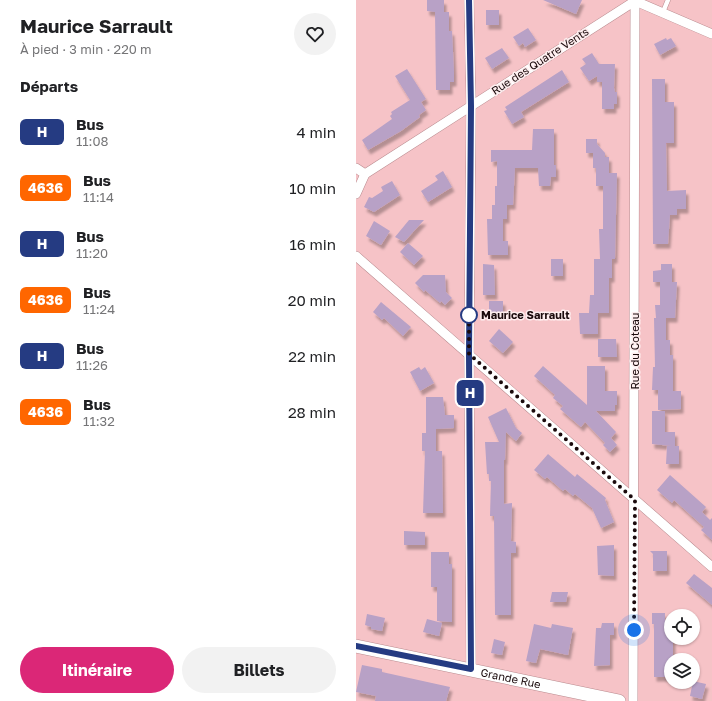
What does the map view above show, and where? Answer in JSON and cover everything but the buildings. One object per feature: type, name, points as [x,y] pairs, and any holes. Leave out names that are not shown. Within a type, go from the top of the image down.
[{"type":"main road","name":"Grande Rue","points":[[356,646],[619,701]]},
{"type":"street","points":[[469,0],[471,106],[469,354],[471,669]]},
{"type":"street","points":[[634,0],[712,34]]},
{"type":"street","name":"Rue des Quatre Vents","points":[[365,174],[634,0]]},
{"type":"street","name":"Rue du Coteau","points":[[633,701],[635,500],[634,0]]},
{"type":"street","points":[[356,168],[365,174],[356,194]]},
{"type":"street","points":[[356,256],[712,567]]},
{"type":"lane","points":[[663,12],[668,0]]},
{"type":"bus line","name":"H","points":[[356,646],[471,669],[469,354],[471,106],[469,0]]},
{"type":"place","name":"Maurice Sarrault","points":[[469,315]]},
{"type":"route","points":[[469,315],[469,309],[469,354],[635,500],[634,630]]}]
